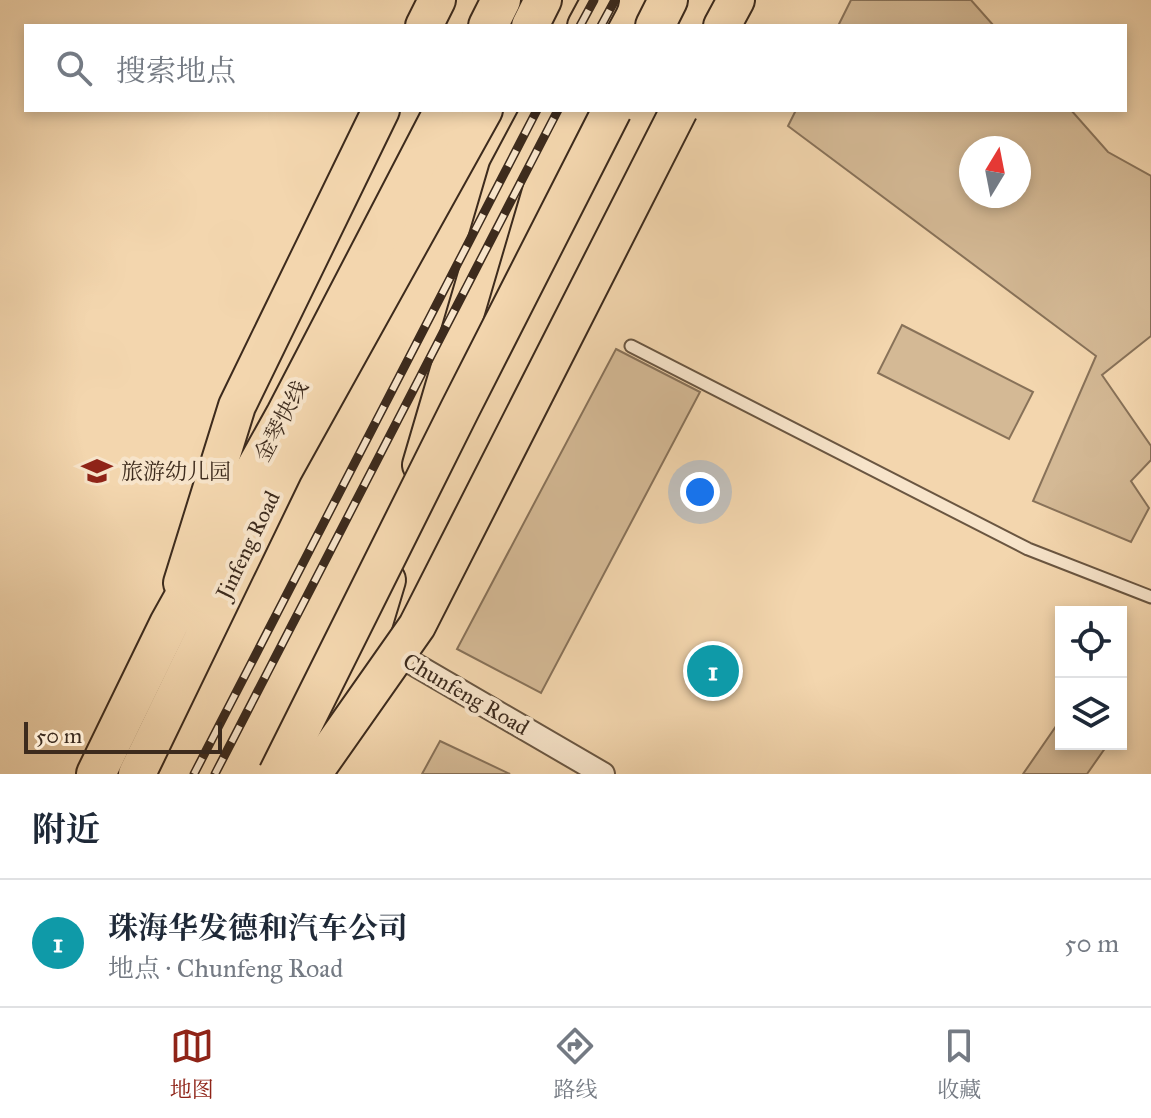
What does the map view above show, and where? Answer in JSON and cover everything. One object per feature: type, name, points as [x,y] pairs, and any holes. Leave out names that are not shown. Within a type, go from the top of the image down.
[{"type":"highway","points":[[489,24],[501,0]]},
{"type":"highway","points":[[656,24],[668,0]]},
{"type":"highway","name":"金琴快线","points":[[96,774],[169,624],[286,414],[443,112]]},
{"type":"highway","points":[[278,774],[611,112]]},
{"type":"main road","points":[[425,24],[437,0]]},
{"type":"main road","points":[[531,24],[543,0]]},
{"type":"main road","points":[[587,24],[600,0]]},
{"type":"main road","points":[[723,24],[736,0]]},
{"type":"main road","points":[[169,624],[237,406],[380,112]]},
{"type":"main road","name":"Jinfeng Road","points":[[137,774],[284,470],[483,112]]},
{"type":"main road","points":[[331,774],[507,172],[539,112]]},
{"type":"main road","points":[[313,774],[417,626],[678,112]]},
{"type":"street","name":"Chunfeng Road","points":[[369,640],[408,659],[603,774]]},
{"type":"lane","points":[[631,346],[1028,549],[1151,597]]},
{"type":"shaded area","points":[[851,0],[971,0],[992,24],[839,24]]},
{"type":"shaded area","points":[[795,112],[1073,112],[1108,152],[1151,176],[1151,336],[1102,375],[1151,446],[1151,460],[1131,481],[1149,508],[1131,542],[1033,501],[1096,356],[788,126]]},
{"type":"shaded area","points":[[902,325],[1033,392],[1009,439],[878,373]]},
{"type":"shaded area","points":[[616,349],[700,392],[541,693],[457,649]]},
{"type":"shaded area","points":[[1055,728],[1055,750],[1104,750],[1087,774],[1023,774]]},
{"type":"shaded area","points":[[440,741],[510,774],[422,774]]},
{"type":"railway","points":[[581,24],[594,0]]},
{"type":"railway","points":[[602,24],[615,0]]},
{"type":"railway","points":[[194,774],[536,112]]},
{"type":"railway","points":[[215,774],[557,112]]},
{"type":"place","name":"旅游幼儿园","points":[[97,471]]},
{"type":"place","name":"珠海华发德和汽车公司","points":[[713,671]]}]
